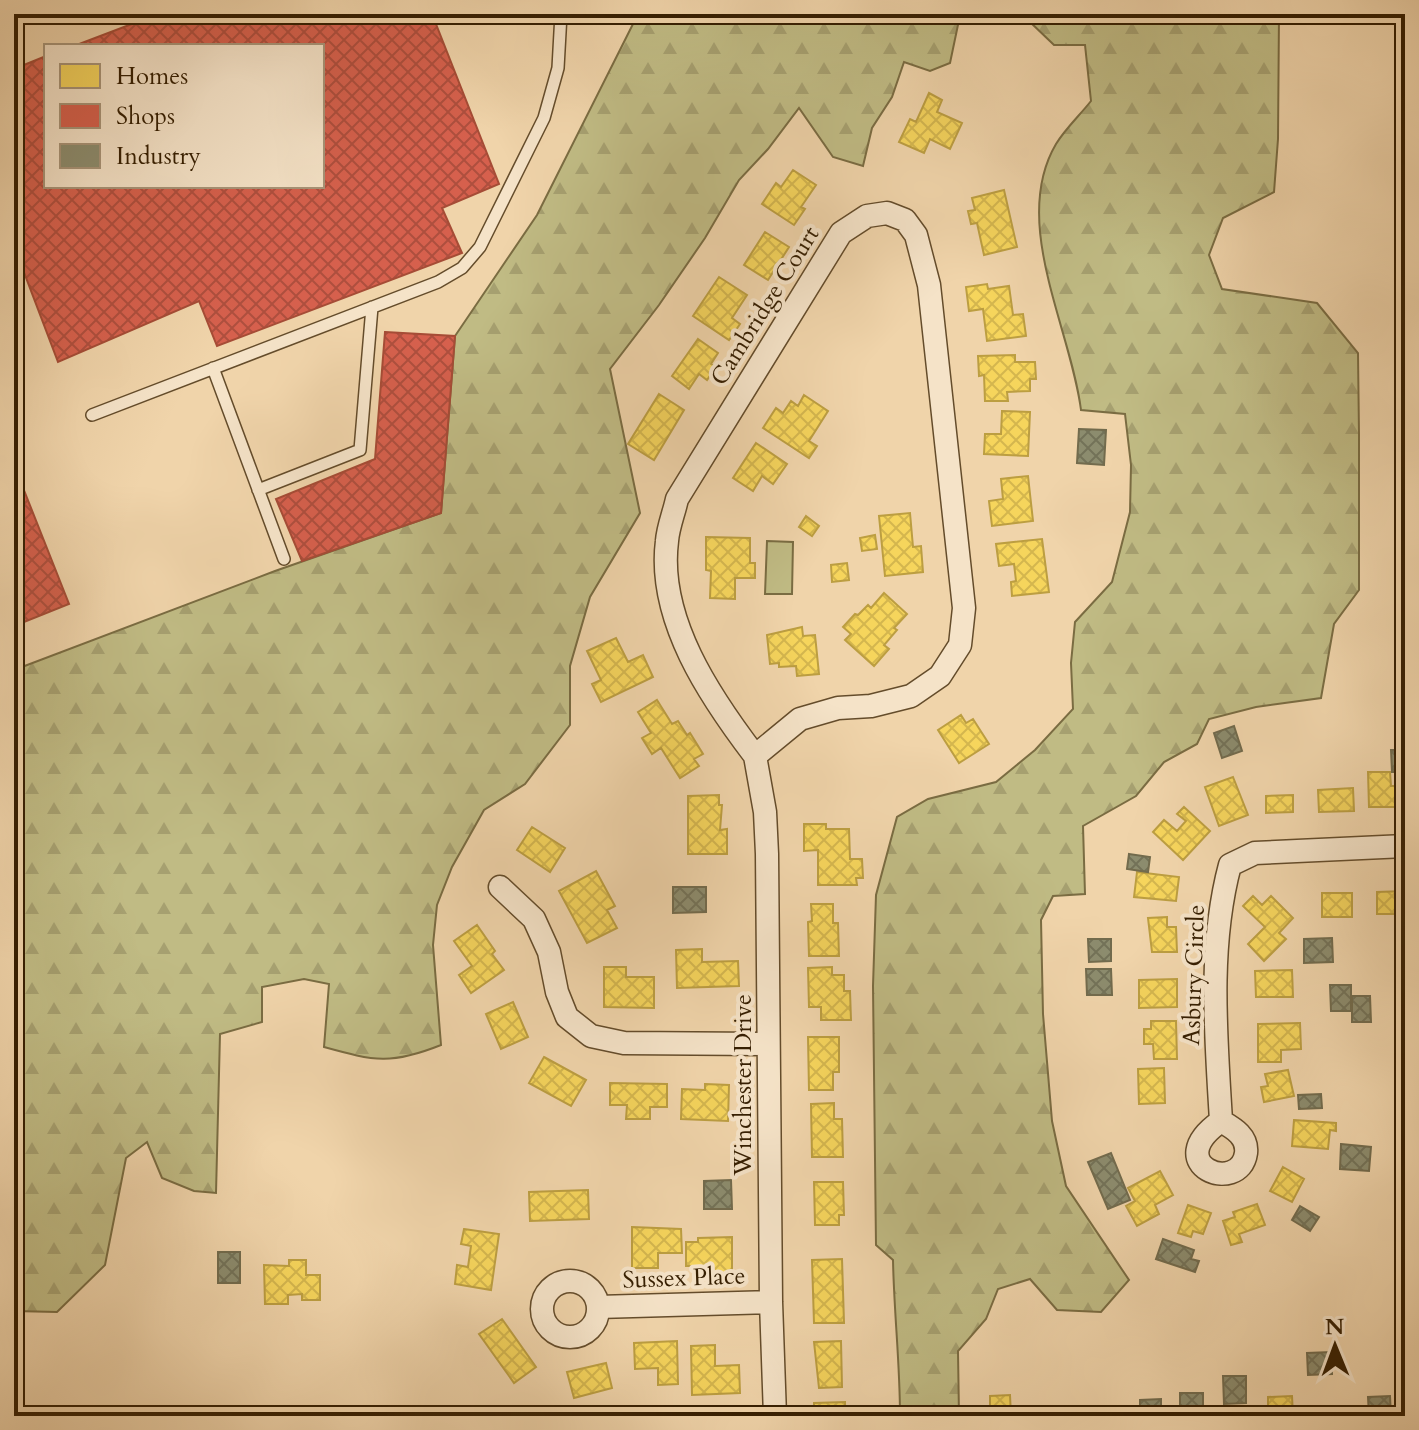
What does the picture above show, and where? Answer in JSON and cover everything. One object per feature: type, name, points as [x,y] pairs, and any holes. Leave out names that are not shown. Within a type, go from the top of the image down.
[{"type":"street","name":"Cambridge Court","points":[[887,213],[905,220],[916,235],[929,285],[964,608],[960,645],[940,676],[911,696],[871,706],[838,708],[800,719],[755,756],[725,717],[678,631],[667,586],[666,542],[677,499],[841,233],[867,216],[887,213]]},
{"type":"street","name":"Winchester Drive","points":[[755,756],[765,812],[767,854],[775,1416]]},
{"type":"street","name":"Asbury Circle","points":[[1221,1121],[1217,937],[1221,898],[1230,865],[1255,853],[1405,846]]},
{"type":"street","points":[[500,887],[534,919],[549,952],[557,992],[567,1017],[591,1036],[624,1043],[768,1044]]},
{"type":"street","name":"Sussex Place","points":[[598,1307],[771,1302]]},
{"type":"lane","points":[[92,415],[447,278],[469,261],[480,247],[544,118],[561,42],[561,14]]},
{"type":"lane","points":[[258,490],[360,450],[372,307]]},
{"type":"lane","points":[[213,368],[284,559]]},
{"type":"green space","points":[[638,14],[979,14],[959,20],[950,63],[930,71],[904,62],[892,97],[872,128],[863,166],[833,157],[799,108],[768,149],[739,180],[705,238],[610,369],[640,513],[590,597],[570,666],[570,725],[525,784],[484,810],[452,867],[437,905],[433,945],[441,1045],[409,1056],[383,1059],[324,1047],[329,984],[304,979],[262,987],[262,1022],[220,1034],[216,1193],[194,1191],[162,1178],[147,1142],[126,1158],[105,1265],[57,1312],[14,1311],[14,670],[275,571],[441,513],[455,336],[537,215]]},
{"type":"green space","points":[[1006,14],[1279,14],[1278,139],[1274,192],[1223,218],[1209,255],[1222,289],[1317,303],[1358,353],[1359,590],[1334,624],[1321,698],[1256,707],[1209,719],[1197,744],[1164,762],[1136,796],[1083,826],[1085,894],[1053,896],[1041,920],[1043,1014],[1052,1121],[1066,1186],[1129,1280],[1101,1312],[1057,1310],[1030,1279],[998,1289],[986,1319],[958,1351],[959,1416],[900,1416],[893,1260],[876,1245],[873,986],[876,895],[897,817],[928,799],[996,782],[1035,750],[1073,709],[1071,663],[1075,622],[1112,582],[1130,512],[1131,465],[1125,414],[1081,410],[1041,241],[1039,207],[1043,175],[1056,144],[1091,101],[1085,45],[1054,45],[1030,22]]},
{"type":"green space","points":[[767,541],[793,542],[792,594],[765,594]]},
{"type":"building: Homes","points":[[929,93],[942,100],[937,112],[962,123],[950,149],[930,139],[924,153],[899,142],[910,119],[916,122]]},
{"type":"building: Homes","points":[[793,170],[816,185],[801,207],[805,209],[794,225],[762,204],[776,183],[781,187]]},
{"type":"building: Homes","points":[[1004,190],[1017,247],[984,255],[977,223],[971,224],[968,211],[975,210],[972,198]]},
{"type":"building: Homes","points":[[765,232],[789,247],[768,280],[744,265]]},
{"type":"building: Homes","points":[[719,277],[747,295],[732,318],[740,324],[729,340],[693,316]]},
{"type":"building: Homes","points":[[987,284],[988,289],[1009,286],[1013,315],[1023,314],[1026,336],[987,341],[983,309],[969,311],[966,287]]},
{"type":"building: Homes","points":[[698,339],[718,353],[711,364],[716,367],[707,380],[699,374],[689,389],[672,376]]},
{"type":"building: Homes","points":[[1015,355],[1015,362],[1035,362],[1036,379],[1030,379],[1030,391],[1007,392],[1008,401],[985,401],[984,375],[979,376],[978,356]]},
{"type":"building: Homes","points":[[659,394],[684,410],[654,460],[628,444]]},
{"type":"building: Homes","points":[[804,395],[828,411],[809,441],[817,446],[809,458],[763,428],[776,408],[783,413],[791,401],[798,406]]},
{"type":"building: Homes","points":[[1002,411],[1030,412],[1028,456],[984,454],[985,434],[1001,434]]},
{"type":"building: Homes","points":[[756,443],[787,464],[773,484],[762,476],[753,491],[733,478]]},
{"type":"building: Homes","points":[[1028,476],[1033,521],[992,526],[989,501],[1003,499],[1001,479]]},
{"type":"building: Homes","points":[[910,513],[913,547],[921,546],[923,572],[885,576],[879,516]]},
{"type":"building: Homes","points":[[806,516],[819,526],[812,536],[799,527]]},
{"type":"building: Homes","points":[[875,535],[877,549],[862,551],[860,538]]},
{"type":"building: Homes","points":[[706,537],[750,538],[750,563],[755,563],[755,578],[735,578],[735,599],[710,598],[711,571],[706,570]]},
{"type":"building: Homes","points":[[1042,539],[1049,592],[1012,596],[1011,582],[1016,581],[1014,564],[999,566],[996,544]]},
{"type":"building: Homes","points":[[847,563],[849,580],[832,582],[831,565]]},
{"type":"building: Homes","points":[[884,593],[907,614],[884,645],[889,649],[874,666],[845,640],[851,634],[843,627],[868,605],[871,608]]},
{"type":"building: Homes","points":[[802,627],[803,636],[815,635],[819,674],[797,676],[796,666],[770,664],[767,635]]},
{"type":"building: Homes","points":[[616,638],[628,662],[643,655],[653,677],[601,702],[592,684],[601,680],[587,651]]},
{"type":"building: Homes","points":[[657,700],[672,724],[678,721],[703,754],[694,759],[699,766],[680,778],[661,748],[652,754],[642,738],[651,733],[638,712]]},
{"type":"building: Homes","points":[[961,715],[966,723],[973,719],[989,744],[959,763],[938,730]]},
{"type":"building: Homes","points":[[1368,772],[1390,772],[1391,786],[1395,786],[1396,807],[1369,807]]},
{"type":"building: Homes","points":[[1233,777],[1248,815],[1219,826],[1205,787]]},
{"type":"building: Homes","points":[[1353,788],[1354,811],[1319,812],[1318,790]]},
{"type":"building: Homes","points":[[719,795],[719,805],[722,805],[720,830],[727,829],[727,854],[688,854],[688,796]]},
{"type":"building: Homes","points":[[1293,795],[1293,812],[1266,813],[1266,796]]},
{"type":"building: Homes","points":[[1184,807],[1210,831],[1183,860],[1153,832],[1164,820],[1177,831],[1186,821],[1177,814]]},
{"type":"building: Homes","points":[[804,824],[826,824],[826,829],[849,829],[850,859],[862,859],[863,878],[856,878],[857,885],[818,885],[818,850],[804,851]]},
{"type":"building: Homes","points":[[532,827],[565,848],[550,872],[517,850]]},
{"type":"building: Homes","points":[[596,871],[615,906],[607,910],[617,928],[587,943],[559,891]]},
{"type":"building: Homes","points":[[1137,872],[1179,877],[1176,901],[1134,897]]},
{"type":"building: Homes","points":[[1405,891],[1405,914],[1377,914],[1377,892]]},
{"type":"building: Homes","points":[[1322,893],[1352,893],[1352,917],[1322,917]]},
{"type":"building: Homes","points":[[1253,896],[1262,905],[1271,896],[1293,918],[1279,933],[1286,939],[1264,961],[1248,944],[1265,927],[1243,906]]},
{"type":"building: Homes","points":[[811,904],[833,904],[833,923],[838,923],[839,956],[809,956]]},
{"type":"building: Homes","points":[[1167,917],[1167,927],[1176,927],[1177,952],[1152,952],[1148,918]]},
{"type":"building: Homes","points":[[477,925],[504,970],[471,993],[459,975],[472,966],[454,941]]},
{"type":"building: Homes","points":[[702,949],[702,962],[738,961],[739,986],[677,988],[676,950]]},
{"type":"building: Homes","points":[[604,967],[626,967],[626,977],[654,977],[654,1008],[604,1007]]},
{"type":"building: Homes","points":[[832,967],[832,975],[844,975],[844,991],[850,991],[851,1020],[821,1020],[821,1007],[809,1007],[808,968]]},
{"type":"building: Homes","points":[[1292,970],[1293,997],[1256,997],[1255,971]]},
{"type":"building: Homes","points":[[1177,979],[1177,1007],[1139,1008],[1139,980]]},
{"type":"building: Homes","points":[[513,1002],[528,1037],[501,1049],[486,1014]]},
{"type":"building: Homes","points":[[1151,1021],[1176,1021],[1177,1059],[1154,1059],[1153,1044],[1144,1044],[1144,1029],[1151,1029]]},
{"type":"building: Homes","points":[[1300,1023],[1301,1049],[1281,1050],[1281,1062],[1258,1062],[1258,1024]]},
{"type":"building: Homes","points":[[808,1037],[839,1037],[839,1072],[833,1072],[833,1090],[809,1090]]},
{"type":"building: Homes","points":[[544,1057],[586,1080],[571,1106],[529,1083]]},
{"type":"building: Homes","points":[[1164,1068],[1165,1103],[1139,1104],[1138,1069]]},
{"type":"building: Homes","points":[[1288,1070],[1294,1096],[1264,1102],[1261,1087],[1268,1086],[1265,1074]]},
{"type":"building: Homes","points":[[610,1083],[667,1084],[667,1107],[650,1107],[650,1119],[626,1119],[627,1105],[610,1105]]},
{"type":"building: Homes","points":[[705,1084],[729,1085],[728,1121],[681,1119],[682,1089],[705,1090]]},
{"type":"building: Homes","points":[[834,1103],[834,1119],[842,1119],[843,1157],[812,1157],[811,1104]]},
{"type":"building: Homes","points":[[1294,1120],[1336,1123],[1336,1131],[1330,1130],[1328,1149],[1292,1146]]},
{"type":"building: Homes","points":[[1283,1167],[1304,1179],[1292,1202],[1270,1191]]},
{"type":"building: Homes","points":[[1160,1171],[1173,1195],[1155,1205],[1159,1214],[1137,1226],[1126,1206],[1135,1201],[1128,1188]]},
{"type":"building: Homes","points":[[814,1182],[843,1182],[844,1215],[839,1215],[839,1225],[815,1225]]},
{"type":"building: Homes","points":[[588,1190],[589,1219],[530,1221],[529,1192]]},
{"type":"building: Homes","points":[[1257,1204],[1265,1225],[1239,1234],[1242,1242],[1231,1245],[1223,1221],[1235,1217],[1233,1212]]},
{"type":"building: Homes","points":[[1188,1205],[1211,1213],[1203,1234],[1193,1231],[1191,1237],[1178,1233]]},
{"type":"building: Homes","points":[[632,1227],[681,1229],[682,1253],[658,1253],[658,1268],[632,1268]]},
{"type":"building: Homes","points":[[464,1229],[499,1234],[491,1290],[455,1284],[457,1265],[468,1267],[471,1246],[461,1244]]},
{"type":"building: Homes","points":[[732,1237],[732,1273],[700,1273],[700,1266],[686,1266],[686,1242],[698,1242],[698,1238]]},
{"type":"building: Homes","points":[[842,1259],[844,1323],[814,1323],[812,1260]]},
{"type":"building: Homes","points":[[289,1260],[306,1260],[306,1275],[320,1275],[320,1300],[302,1300],[302,1294],[288,1295],[288,1304],[265,1304],[264,1265],[289,1266]]},
{"type":"building: Homes","points":[[502,1319],[536,1367],[514,1383],[479,1334]]},
{"type":"building: Homes","points":[[677,1341],[678,1384],[658,1385],[658,1368],[635,1369],[634,1343]]},
{"type":"building: Homes","points":[[841,1341],[842,1387],[819,1388],[814,1342]]},
{"type":"building: Homes","points":[[715,1345],[715,1366],[739,1365],[740,1393],[692,1395],[691,1346]]},
{"type":"building: Homes","points":[[606,1363],[612,1388],[574,1398],[567,1372]]},
{"type":"building: Homes","points":[[1010,1395],[1011,1416],[990,1416],[990,1396]]},
{"type":"building: Homes","points":[[1292,1396],[1293,1416],[1268,1416],[1268,1397]]},
{"type":"building: Homes","points":[[845,1402],[845,1411],[855,1411],[856,1416],[814,1416],[814,1403]]},
{"type":"building: Shops","points":[[158,14],[432,14],[499,184],[442,208],[462,253],[217,346],[199,301],[58,362],[14,246],[14,69],[44,57],[44,188],[324,188],[324,44],[79,44]]},
{"type":"building: Shops","points":[[385,332],[455,336],[441,513],[302,561],[276,499],[375,459]]},
{"type":"building: Shops","points":[[14,465],[69,604],[14,626]]},
{"type":"building: Industry","points":[[1395,383],[1405,383],[1405,405],[1395,405]]},
{"type":"building: Industry","points":[[1079,429],[1106,430],[1104,465],[1077,463]]},
{"type":"building: Industry","points":[[1234,726],[1242,751],[1222,758],[1214,733]]},
{"type":"building: Industry","points":[[1391,750],[1405,750],[1405,772],[1392,772]]},
{"type":"building: Industry","points":[[1129,854],[1150,857],[1148,872],[1127,869]]},
{"type":"building: Industry","points":[[673,887],[706,887],[706,912],[673,913]]},
{"type":"building: Industry","points":[[1332,938],[1333,962],[1304,963],[1304,939]]},
{"type":"building: Industry","points":[[1088,939],[1111,939],[1111,961],[1089,962]]},
{"type":"building: Industry","points":[[1086,969],[1111,969],[1112,995],[1087,995]]},
{"type":"building: Industry","points":[[1330,985],[1351,985],[1351,1011],[1331,1011]]},
{"type":"building: Industry","points":[[1352,996],[1370,996],[1371,1022],[1352,1022]]},
{"type":"building: Industry","points":[[1321,1094],[1322,1108],[1299,1109],[1298,1095]]},
{"type":"building: Industry","points":[[1341,1144],[1371,1147],[1369,1171],[1340,1169]]},
{"type":"building: Industry","points":[[1111,1153],[1130,1200],[1108,1209],[1088,1162]]},
{"type":"building: Industry","points":[[731,1180],[732,1209],[704,1209],[704,1181]]},
{"type":"building: Industry","points":[[1300,1206],[1319,1217],[1310,1231],[1292,1220]]},
{"type":"building: Industry","points":[[1163,1239],[1194,1250],[1191,1259],[1199,1261],[1195,1272],[1156,1259]]},
{"type":"building: Industry","points":[[218,1252],[240,1252],[240,1283],[218,1283]]},
{"type":"building: Industry","points":[[1331,1352],[1332,1374],[1308,1375],[1307,1353]]},
{"type":"building: Industry","points":[[1223,1376],[1246,1376],[1246,1403],[1224,1404]]},
{"type":"building: Industry","points":[[1180,1393],[1203,1393],[1203,1413],[1180,1414]]},
{"type":"building: Industry","points":[[1390,1396],[1391,1416],[1369,1416],[1368,1397]]},
{"type":"building: Industry","points":[[1161,1399],[1161,1416],[1140,1416],[1140,1400]]},
{"type":"building: Industry","points":[[1082,1408],[1095,1408],[1095,1416],[1082,1416]]},
{"type":"building: Industry","points":[[1052,1410],[1052,1416],[1039,1416],[1038,1411]]}]
